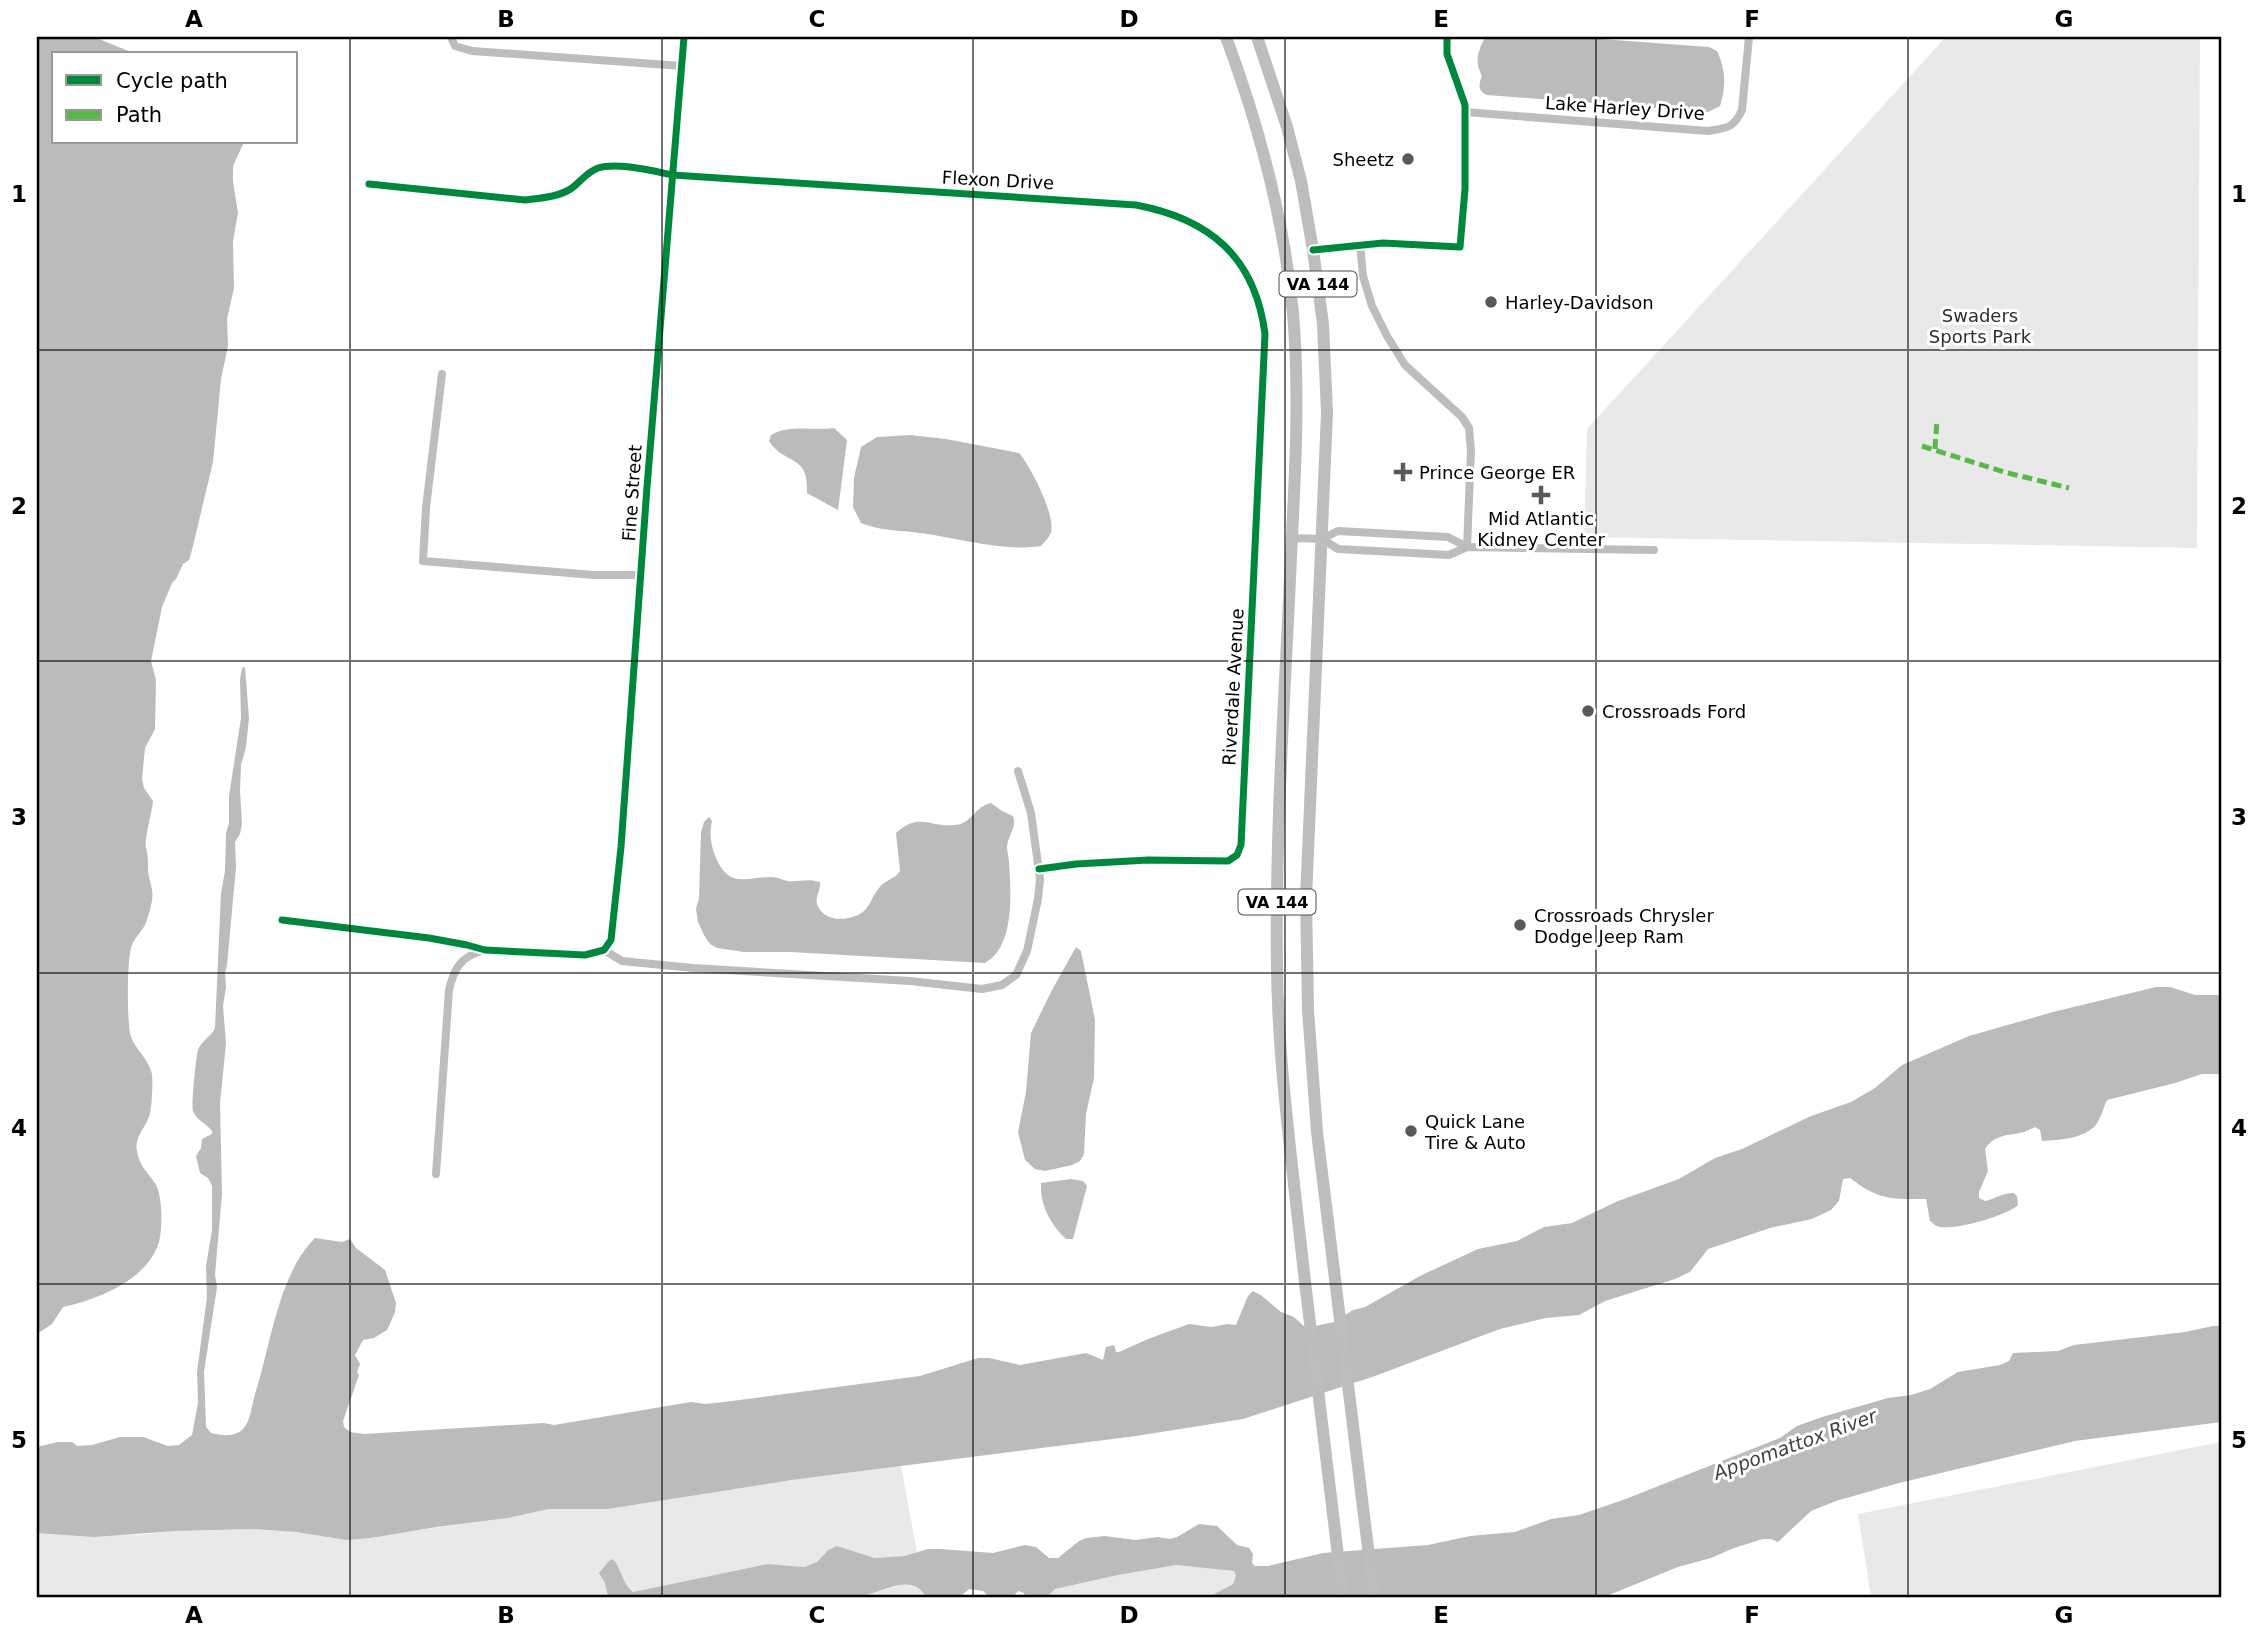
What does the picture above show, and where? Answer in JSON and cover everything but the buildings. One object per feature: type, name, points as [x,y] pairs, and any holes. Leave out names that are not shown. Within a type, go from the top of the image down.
[{"type":"main road","name":"VA 144","points":[[1226,37],[1252,112],[1270,178],[1288,277],[1296,358],[1297,411],[1277,878],[1277,970],[1283,1079],[1343,1597]]},
{"type":"main road","name":"VA 144","points":[[1257,37],[1287,127],[1301,181],[1323,324],[1327,413],[1310,792],[1306,950],[1313,1089],[1374,1597]]},
{"type":"street","points":[[451,37],[455,46],[472,51],[682,66]]},
{"type":"street","name":"Fine Street","points":[[604,950],[611,940],[616,903],[684,37]]},
{"type":"street","points":[[1313,250],[1383,243],[1460,247],[1465,189],[1465,105],[1447,54],[1447,37]]},
{"type":"street","name":"Lake Harley Drive","points":[[1465,112],[1708,131],[1726,129],[1737,121],[1742,110],[1749,37]]},
{"type":"street","name":"Flexon Drive","points":[[369,184],[525,200],[558,195],[572,188],[591,171],[608,166],[673,175],[1136,205],[1161,210],[1193,222],[1223,244],[1244,270],[1259,302],[1263,320]]},
{"type":"street","points":[[1360,244],[1363,276],[1372,306],[1387,336],[1405,365],[1462,417],[1469,428],[1471,451],[1467,547]]},
{"type":"street","name":"Riverdale Avenue","points":[[1040,869],[1148,860],[1228,861],[1239,852],[1263,421],[1263,320]]},
{"type":"street","points":[[442,374],[426,508],[423,561],[594,575],[641,575]]},
{"type":"street","points":[[1292,538],[1322,539],[1338,531],[1367,532],[1448,537],[1467,547]]},
{"type":"street","points":[[1322,539],[1338,549],[1449,555],[1467,547],[1654,550]]},
{"type":"street","points":[[282,920],[429,938],[485,950],[585,955],[604,950],[622,961],[692,968],[992,988],[1011,979],[1023,963],[1038,899],[1040,869],[1031,813],[1018,771]]},
{"type":"street","points":[[436,1174],[451,982],[457,965],[463,958],[485,950]]},
{"type":"green space","name":"Swaders Sports Park","points":[[1946,37],[2200,37],[2197,548],[1584,537],[1587,429]]},
{"type":"green space","points":[[2221,1442],[2221,1597],[1871,1597],[1858,1514]]},
{"type":"green space","points":[[901,1466],[917,1552],[904,1556],[875,1558],[837,1546],[828,1550],[817,1562],[804,1567],[768,1564],[633,1592],[624,1584],[618,1565],[605,1583],[608,1597],[37,1597],[37,1533],[136,1535],[254,1529],[346,1540],[508,1518],[549,1509],[608,1509]]},
{"type":"green space","points":[[1176,1565],[1234,1571],[1236,1576],[1233,1584],[1209,1597],[1047,1597],[1055,1589]]},
{"type":"green space","points":[[901,1585],[916,1587],[926,1597],[858,1597]]},
{"type":"water","points":[[37,37],[94,37],[131,52],[52,52],[52,144],[243,144],[233,166],[238,213],[233,241],[234,288],[227,319],[228,346],[221,379],[213,462],[189,560],[183,564],[172,583],[162,607],[151,661],[156,680],[155,729],[145,748],[142,779],[144,788],[153,801],[146,844],[152,896],[145,925],[131,948],[128,1003],[130,1033],[152,1074],[150,1113],[136,1146],[138,1156],[160,1196],[160,1239],[152,1258],[131,1279],[104,1294],[63,1307],[52,1324],[37,1334]]},
{"type":"water","points":[[1485,37],[1574,37],[1709,47],[1717,51],[1723,71],[1724,85],[1720,106],[1708,112],[1487,95],[1480,89],[1482,76],[1478,61]]},
{"type":"water","points":[[834,428],[847,440],[838,510],[807,493],[807,480],[800,466],[775,449],[769,441],[771,435],[786,430]]},
{"type":"water","points":[[910,435],[1019,453],[1035,479],[1050,515],[1051,532],[1041,546],[981,544],[883,529],[861,523],[853,507],[854,478],[861,447],[877,437]]},
{"type":"water","points":[[245,667],[249,718],[241,765],[242,824],[235,842],[236,867],[223,1006],[226,1043],[220,1103],[222,1194],[215,1275],[217,1287],[204,1372],[206,1427],[211,1433],[235,1434],[248,1422],[284,1291],[302,1253],[315,1238],[342,1242],[350,1239],[356,1248],[385,1270],[396,1303],[387,1330],[374,1338],[363,1340],[355,1355],[360,1364],[357,1372],[359,1375],[343,1421],[344,1427],[350,1432],[364,1434],[544,1423],[554,1425],[691,1402],[706,1404],[920,1376],[978,1358],[1020,1365],[1086,1353],[1103,1360],[1106,1347],[1114,1345],[1116,1352],[1119,1352],[1189,1324],[1212,1327],[1236,1325],[1248,1296],[1253,1291],[1281,1312],[1294,1317],[1306,1328],[1334,1322],[1420,1276],[1478,1249],[1517,1241],[1544,1227],[1572,1223],[1618,1201],[1679,1179],[1715,1158],[1742,1149],[1811,1116],[1851,1102],[1875,1088],[1902,1065],[1969,1036],[2156,987],[2170,987],[2195,995],[2221,995],[2221,1074],[2202,1074],[2107,1100],[2095,1126],[2077,1136],[2042,1141],[2040,1130],[2035,1127],[1996,1139],[1985,1149],[1988,1171],[1979,1198],[1985,1201],[2014,1193],[2018,1205],[1992,1218],[1957,1226],[1938,1227],[1930,1221],[1926,1199],[1887,1197],[1862,1187],[1850,1178],[1843,1179],[1839,1201],[1831,1210],[1812,1219],[1770,1228],[1708,1249],[1690,1272],[1675,1279],[1605,1301],[1579,1315],[1546,1318],[1500,1329],[1375,1376],[1243,1419],[1136,1436],[792,1480],[608,1509],[549,1509],[508,1518],[370,1538],[346,1540],[254,1529],[94,1537],[37,1533],[37,1447],[58,1442],[72,1442],[77,1446],[92,1445],[120,1437],[143,1437],[168,1446],[179,1445],[192,1435],[198,1403],[197,1372],[207,1297],[206,1266],[212,1230],[212,1186],[208,1178],[200,1173],[196,1156],[202,1139],[212,1134],[212,1131],[193,1111],[193,1092],[198,1050],[215,1028],[221,893],[229,823],[229,796],[241,718],[240,679],[242,668]]},
{"type":"water","points":[[991,803],[1013,816],[1014,824],[1007,847],[1010,875],[1009,918],[1002,945],[985,963],[791,952],[744,952],[717,948],[710,944],[698,922],[696,909],[699,898],[701,832],[709,817],[712,821],[713,849],[721,868],[727,874],[740,879],[772,877],[788,881],[820,882],[817,904],[820,910],[825,915],[845,919],[864,911],[881,885],[900,871],[896,833],[911,823],[918,822],[960,824]]},
{"type":"water","points":[[1076,947],[1081,951],[1095,1020],[1094,1078],[1086,1114],[1084,1154],[1080,1161],[1072,1165],[1045,1171],[1035,1169],[1025,1160],[1018,1132],[1026,1092],[1031,1033]]},
{"type":"water","points":[[1071,1179],[1083,1181],[1087,1186],[1073,1239],[1066,1239],[1047,1214],[1041,1183]]},
{"type":"water","name":"Appomattox River","points":[[2221,1326],[2221,1422],[2075,1441],[1899,1483],[1811,1511],[1778,1542],[1763,1539],[1734,1548],[1604,1597],[1209,1597],[1233,1584],[1236,1576],[1234,1571],[1176,1565],[1055,1589],[1047,1597],[1025,1597],[1024,1593],[1018,1591],[1013,1597],[989,1597],[983,1591],[969,1589],[960,1597],[926,1597],[919,1589],[903,1585],[854,1597],[608,1597],[605,1583],[599,1573],[613,1559],[633,1592],[768,1564],[804,1567],[817,1562],[828,1550],[837,1546],[875,1558],[904,1556],[928,1549],[993,1553],[1025,1545],[1036,1547],[1049,1558],[1058,1558],[1086,1538],[1105,1536],[1135,1540],[1158,1537],[1170,1539],[1199,1524],[1217,1526],[1237,1545],[1249,1548],[1255,1566],[1268,1566],[1323,1553],[1428,1545],[1470,1536],[1515,1532],[1551,1519],[1579,1515],[1623,1500],[1780,1438],[1797,1426],[1822,1417],[1930,1389],[1958,1372],[2000,1365],[2009,1361],[2013,1353],[2058,1351],[2074,1345],[2185,1332]]},
{"type":"marked path","points":[[1935,449],[1937,419]]},
{"type":"marked path","points":[[1922,446],[2004,472],[2069,488]]},
{"type":"cycle path","points":[[282,920],[429,938],[485,950],[585,955],[604,950],[611,940],[621,847],[684,37]]},
{"type":"cycle path","points":[[1313,250],[1383,243],[1460,247],[1465,189],[1465,105],[1447,54],[1447,37]]},
{"type":"cycle path","points":[[369,184],[525,200],[550,197],[567,191],[598,168],[625,167],[673,175],[1136,205],[1186,220],[1224,246],[1251,283],[1260,307],[1265,334],[1241,845],[1237,855],[1228,861],[1148,860],[1039,869]]},
{"type":"place","name":"Sheetz","points":[[1408,159]]},
{"type":"place","name":"Harley-Davidson","points":[[1491,302]]},
{"type":"place","name":"Prince George ER","points":[[1403,472]]},
{"type":"place","name":"Mid Atlantic Kidney Center","points":[[1541,495]]},
{"type":"place","name":"Crossroads Ford","points":[[1588,711]]},
{"type":"place","name":"Crossroads Chrysler Dodge Jeep Ram","points":[[1520,925]]},
{"type":"place","name":"Quick Lane Tire & Auto","points":[[1411,1131]]}]
